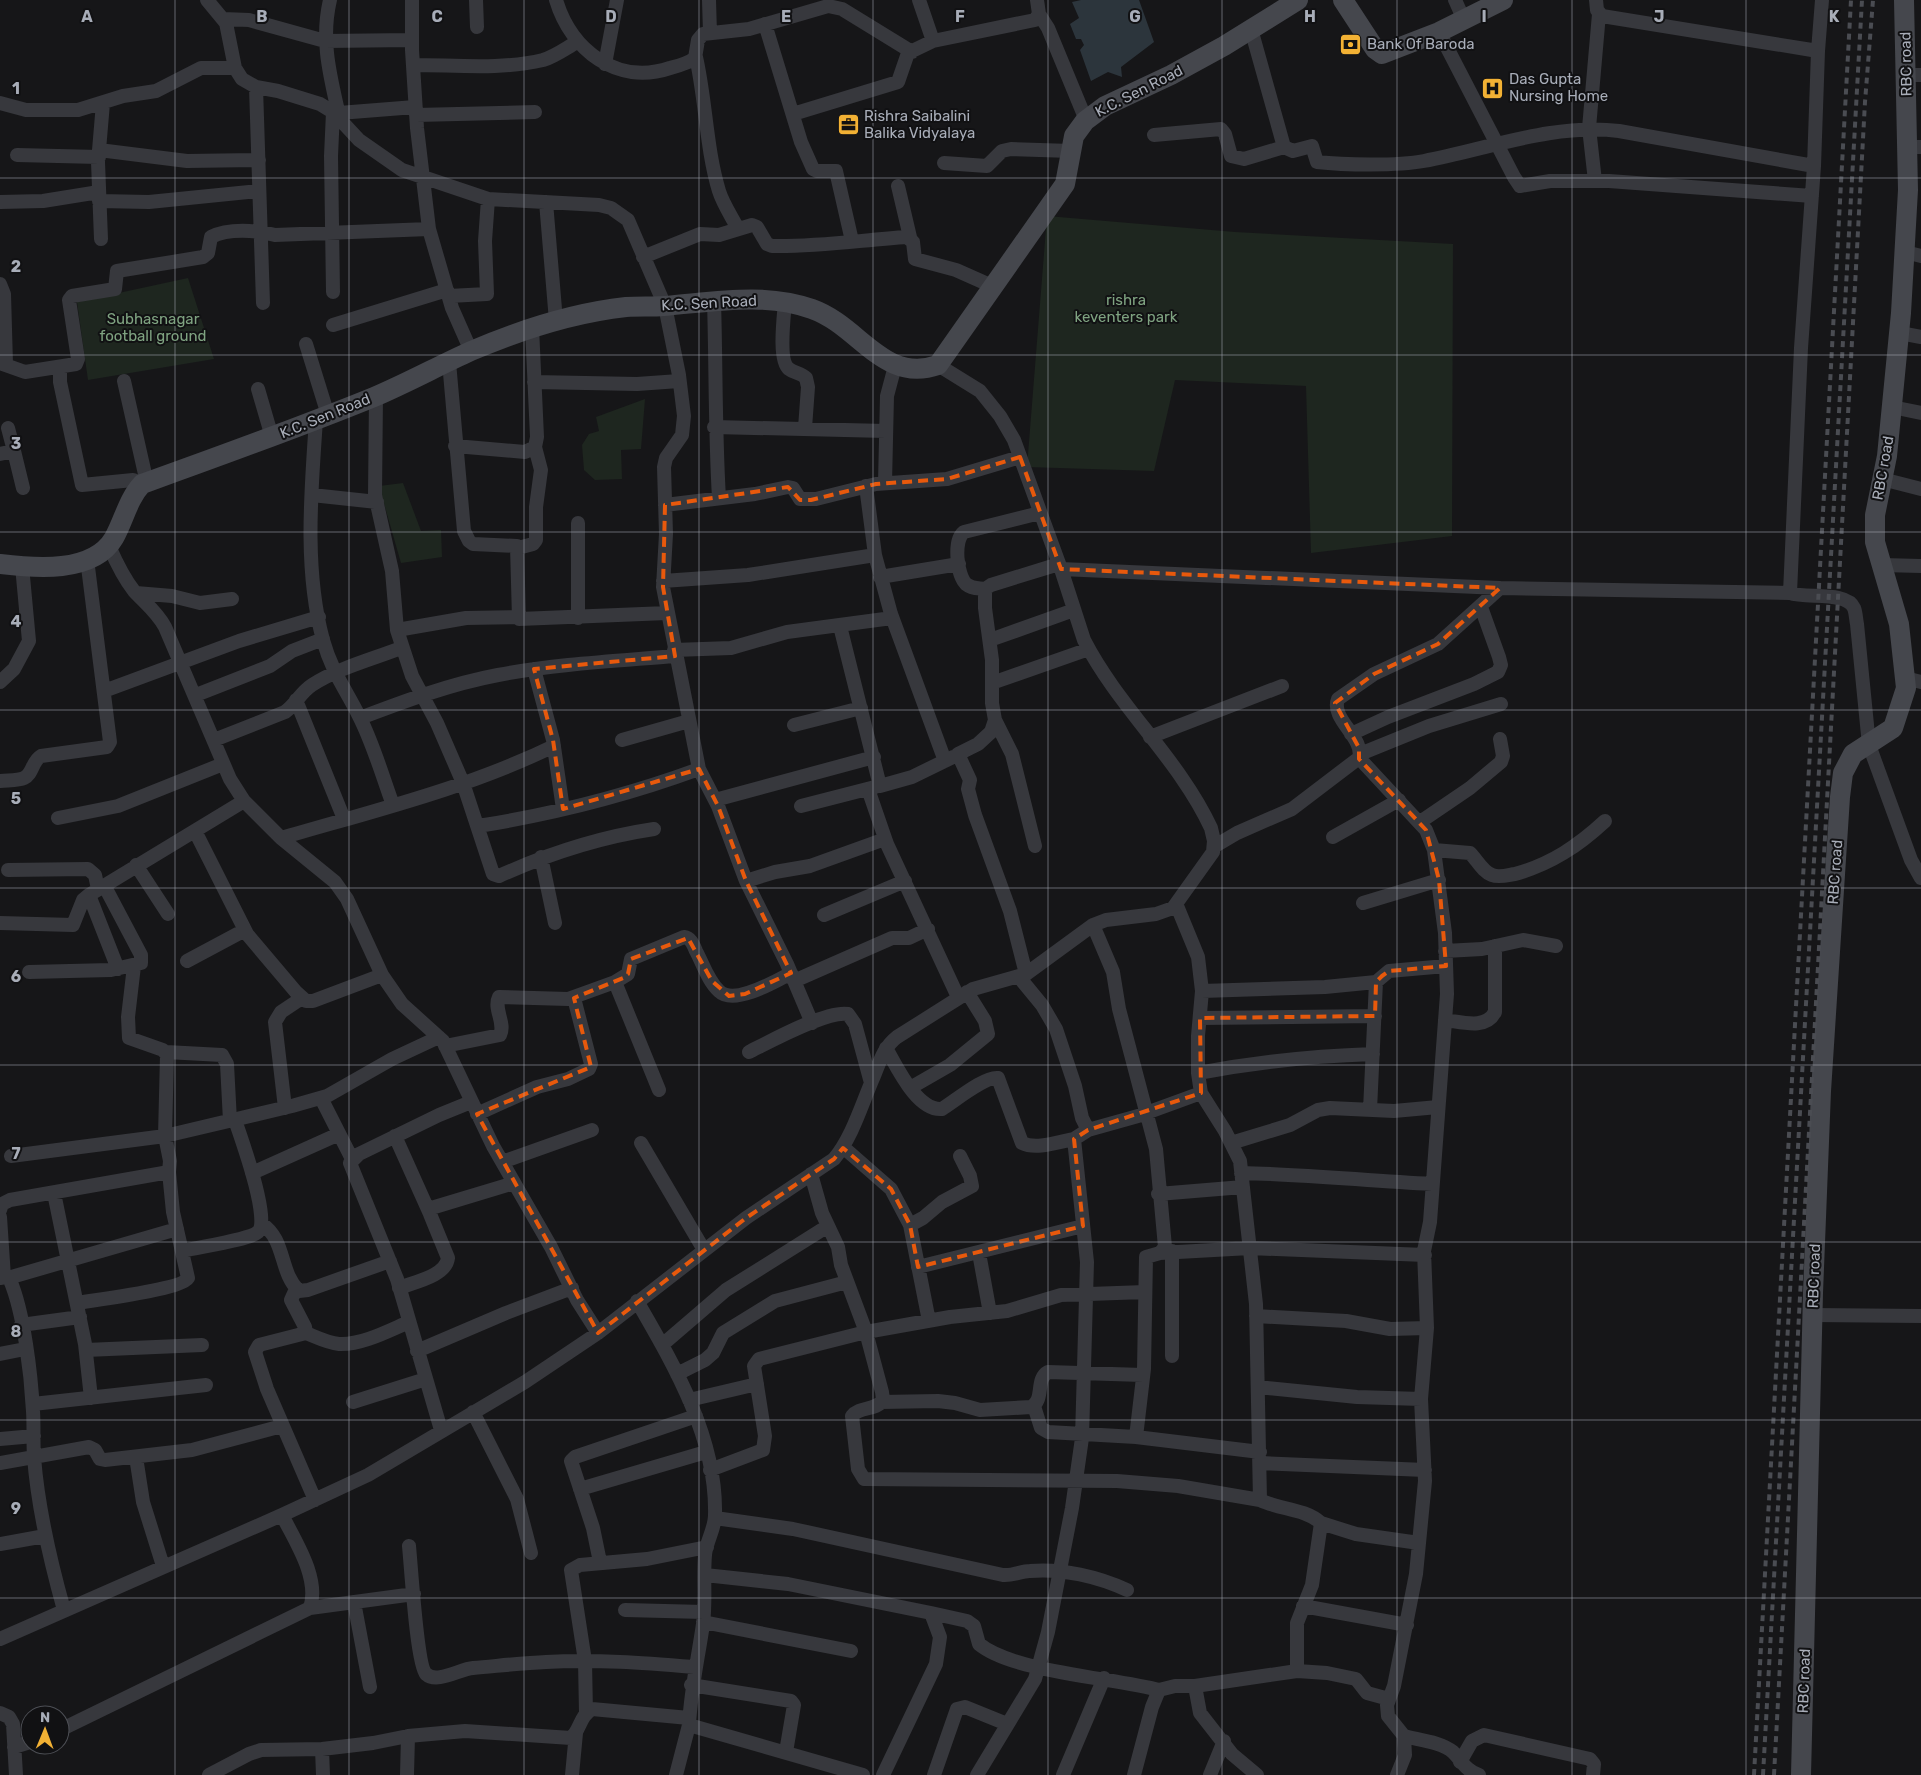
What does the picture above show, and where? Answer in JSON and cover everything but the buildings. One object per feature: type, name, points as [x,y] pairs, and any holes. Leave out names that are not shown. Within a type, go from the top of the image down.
[{"type":"street","points":[[206,0],[223,19],[230,41],[235,68],[242,79],[256,87],[310,100],[337,115],[358,140],[402,170],[488,199],[599,205],[621,214],[633,229],[643,257],[665,306],[680,381],[683,428],[679,442],[666,458],[663,478],[665,505],[663,581],[667,613],[699,769],[730,835],[746,881],[793,977],[812,1023]]},
{"type":"street","points":[[330,0],[325,41],[337,115],[331,156],[333,292]]},
{"type":"street","points":[[412,0],[416,111],[429,229],[448,293],[471,351]]},
{"type":"street","points":[[476,0],[477,27]]},
{"type":"street","points":[[556,0],[561,15],[577,42],[605,64],[622,71],[653,72],[686,63],[696,57]]},
{"type":"street","points":[[605,64],[617,0]]},
{"type":"street","points":[[709,0],[710,33]]},
{"type":"street","points":[[919,0],[933,41]]},
{"type":"street","points":[[1037,0],[1039,14],[1048,28],[1086,120]]},
{"type":"street","points":[[1343,0],[1375,49],[1382,54],[1439,32],[1503,0]]},
{"type":"street","points":[[1455,0],[1464,20]]},
{"type":"street","points":[[1790,594],[1801,348],[1814,166],[1818,51],[1822,0]]},
{"type":"street","name":"RBC road","points":[[1801,1775],[1813,1315],[1822,1091],[1840,797],[1843,773],[1853,754],[1893,728],[1906,688],[1913,680],[1875,542],[1875,515],[1888,456],[1900,332],[1913,254],[1914,75],[1904,0]]},
{"type":"street","name":"K.C. Sen Road","points":[[938,365],[1065,184],[1076,132],[1086,120],[1106,106],[1171,76],[1251,29],[1290,2]]},
{"type":"street","points":[[738,230],[719,193],[696,57],[699,37],[710,33],[738,31],[819,8],[837,7],[912,52]]},
{"type":"street","points":[[1598,7],[1608,17],[1818,51]]},
{"type":"street","points":[[1595,181],[1588,128],[1598,7]]},
{"type":"street","points":[[793,114],[898,82],[907,55],[933,41],[1035,20],[1039,14]]},
{"type":"street","points":[[223,19],[249,20],[325,41],[412,40]]},
{"type":"street","points":[[765,24],[803,147],[813,169],[817,172],[836,171],[852,242]]},
{"type":"street","points":[[1251,29],[1284,148]]},
{"type":"street","points":[[1439,32],[1496,144],[1520,186],[1550,181],[1595,181],[1711,187],[1812,196]]},
{"type":"street","points":[[413,65],[488,66],[528,62],[557,54],[577,42]]},
{"type":"street","points":[[0,103],[26,110],[78,110],[123,96],[166,88],[187,73],[201,68],[235,68]]},
{"type":"street","points":[[256,87],[264,303]]},
{"type":"street","points":[[101,239],[99,153],[103,103]]},
{"type":"street","points":[[337,115],[416,111],[535,112]]},
{"type":"street","points":[[1154,135],[1221,129],[1225,134],[1231,156],[1238,159],[1284,148],[1293,151],[1312,146],[1314,160],[1319,163],[1392,163],[1421,162],[1496,144],[1588,128],[1619,130],[1814,166]]},
{"type":"street","points":[[944,163],[987,166],[1002,152],[1011,148],[1071,152]]},
{"type":"street","points":[[17,155],[99,153],[187,161],[259,160]]},
{"type":"street","points":[[898,186],[910,238],[913,242],[915,259],[956,270],[992,286]]},
{"type":"street","points":[[0,202],[43,201],[99,196],[149,202],[260,191]]},
{"type":"street","points":[[333,326],[448,293],[487,294],[485,241],[488,199]]},
{"type":"street","points":[[546,202],[556,321]]},
{"type":"street","points":[[643,257],[700,234],[719,235],[754,225],[767,244],[772,246],[811,247],[910,238]]},
{"type":"street","points":[[0,284],[4,294],[3,363],[25,372],[76,364],[78,359],[69,300],[72,296],[115,289],[117,271],[203,258],[208,253],[211,237],[218,234],[260,231],[275,235],[429,229]]},
{"type":"street","name":"K.C. Sen Road","points":[[145,483],[322,418],[376,396],[471,351],[532,327],[596,311],[714,301],[764,299],[785,302],[814,310],[833,319],[895,366]]},
{"type":"street","points":[[714,301],[716,386],[714,427],[718,498]]},
{"type":"street","points":[[785,302],[782,347],[784,363],[788,368],[806,378],[808,387],[805,428]]},
{"type":"street","points":[[448,362],[466,537],[473,544],[513,545],[518,548],[533,544],[536,540],[536,507],[541,470],[535,447],[537,437],[532,327]]},
{"type":"street","points":[[1900,332],[1921,338]]},
{"type":"street","points":[[306,344],[322,418],[312,495],[312,556],[323,639],[335,674],[360,718],[393,804]]},
{"type":"street","points":[[0,1639],[282,1515],[368,1475],[441,1430],[525,1382],[598,1333],[704,1250],[834,1159],[842,1147],[886,1048],[897,1036],[962,994],[989,984],[1023,976],[1093,925],[1106,920],[1166,911],[1177,906],[1213,852],[1215,846],[1211,828],[1204,814],[1108,681],[1089,649],[1014,440],[980,390],[938,365],[919,369],[895,366],[887,396],[885,482]]},
{"type":"street","points":[[60,367],[60,382],[82,484],[133,480],[145,483]]},
{"type":"street","points":[[124,381],[145,483]]},
{"type":"street","points":[[534,382],[637,384],[680,381]]},
{"type":"street","points":[[258,389],[272,437]]},
{"type":"street","points":[[376,396],[374,481],[392,571],[397,630],[401,648],[463,783],[494,876],[499,876],[540,857],[624,834],[654,829]]},
{"type":"street","points":[[1892,407],[1921,413]]},
{"type":"street","points":[[714,427],[886,431]]},
{"type":"street","points":[[8,428],[7,452],[23,488]]},
{"type":"street","points":[[456,446],[525,452],[535,447]]},
{"type":"street","points":[[665,505],[790,487],[800,499],[807,501],[885,482],[947,479],[1020,457]]},
{"type":"street","points":[[1882,479],[1921,488]]},
{"type":"street","points":[[0,564],[56,566],[87,559],[109,546],[133,497],[145,483]]},
{"type":"street","points":[[866,486],[875,555],[880,577],[892,618],[945,761]]},
{"type":"street","points":[[312,495],[377,502]]},
{"type":"street","points":[[1040,514],[962,534],[957,543],[959,564],[966,583],[974,588],[985,588],[1060,567],[1500,588],[1790,594],[1838,597],[1847,600],[1854,608],[1869,745],[1912,860],[1921,878]]},
{"type":"street","points":[[578,523],[578,618]]},
{"type":"street","points":[[109,546],[125,578],[136,593],[161,619],[196,695],[223,764],[244,801],[281,838],[341,889],[382,975],[402,1004],[442,1042],[502,1162],[552,1247],[572,1288],[598,1333]]},
{"type":"street","points":[[518,548],[518,616]]},
{"type":"street","points":[[663,581],[748,575],[875,555]]},
{"type":"street","points":[[0,781],[24,778],[35,759],[41,756],[107,748],[110,742],[87,559]]},
{"type":"street","points":[[880,577],[959,564]]},
{"type":"street","points":[[1882,565],[1921,566]]},
{"type":"street","points":[[0,682],[14,669],[29,641],[22,566]]},
{"type":"street","points":[[985,588],[985,608],[990,640],[995,720],[1012,754],[1035,846]]},
{"type":"street","points":[[1397,1775],[1405,1755],[1404,1736],[1388,1716],[1389,1699],[1407,1625],[1419,1543],[1425,1470],[1421,1399],[1427,1328],[1424,1255],[1430,1222],[1445,1020],[1446,966],[1439,880],[1434,850],[1426,830],[1360,756],[1352,734],[1337,707],[1341,697],[1374,674],[1438,644],[1500,588]]},
{"type":"street","points":[[136,593],[172,596],[200,603],[232,599]]},
{"type":"street","points":[[1352,734],[1388,717],[1474,684],[1498,672],[1500,665],[1499,657],[1481,607]]},
{"type":"street","points":[[990,640],[1074,610]]},
{"type":"street","points":[[397,630],[466,618],[518,616],[522,620],[667,613]]},
{"type":"street","points":[[104,691],[239,641],[319,617]]},
{"type":"street","points":[[360,718],[422,695],[496,675],[731,648],[787,632],[892,618]]},
{"type":"street","points":[[840,626],[874,757],[874,787],[885,839],[928,929],[962,994],[984,1021],[988,1034],[950,1065],[910,1088]]},
{"type":"street","points":[[196,695],[270,666],[292,651],[323,639]]},
{"type":"street","points":[[214,740],[285,712],[313,684],[401,648]]},
{"type":"street","points":[[992,683],[1089,649]]},
{"type":"street","points":[[534,670],[554,746],[563,809]]},
{"type":"street","points":[[1150,737],[1282,686]]},
{"type":"street","points":[[296,700],[344,819]]},
{"type":"street","points":[[1215,846],[1237,833],[1292,809],[1360,756],[1430,726],[1501,704]]},
{"type":"street","points":[[794,725],[861,708]]},
{"type":"street","points":[[801,806],[912,777],[978,744],[991,732],[995,720]]},
{"type":"street","points":[[622,740],[689,721]]},
{"type":"street","points":[[1420,822],[1470,788],[1501,762],[1503,756],[1500,739]]},
{"type":"street","points":[[281,838],[515,766],[554,746]]},
{"type":"street","points":[[958,754],[970,780],[968,789],[975,816],[1007,902],[1023,976],[1056,1029],[1075,1086],[1082,1118],[1088,1130]]},
{"type":"street","points":[[715,800],[874,757]]},
{"type":"street","points":[[58,818],[118,806],[223,764]]},
{"type":"street","points":[[478,826],[524,819],[636,791],[699,769]]},
{"type":"street","points":[[1333,837],[1400,800]]},
{"type":"street","points":[[0,923],[70,926],[75,923],[82,900],[97,889],[244,801]]},
{"type":"street","points":[[1434,850],[1470,854],[1487,872],[1494,876],[1506,876],[1559,858],[1581,843],[1605,821]]},
{"type":"street","points":[[195,831],[245,930],[270,964],[302,998],[306,1001],[313,1001],[382,975]]},
{"type":"street","points":[[746,881],[775,872],[810,866],[885,839]]},
{"type":"street","points":[[540,857],[555,923]]},
{"type":"street","points":[[136,865],[168,914]]},
{"type":"street","points":[[8,870],[88,869],[95,875],[118,969]]},
{"type":"street","points":[[1363,904],[1439,880]]},
{"type":"street","points":[[824,915],[905,881]]},
{"type":"street","points":[[29,972],[118,969],[141,963],[141,956],[97,889]]},
{"type":"street","points":[[1177,906],[1198,957],[1202,991],[1198,1073],[1201,1094],[1240,1161],[1256,1316],[1260,1500]]},
{"type":"street","points":[[1093,925],[1114,972],[1119,1009],[1156,1149],[1158,1194],[1166,1252],[1172,1356]]},
{"type":"street","points":[[11,1156],[165,1136],[233,1121],[321,1098],[392,1059],[442,1042],[500,1035],[502,1029],[497,1003],[499,997],[556,1000],[574,998],[626,976],[631,959],[684,937],[690,939],[712,981],[723,994],[729,996],[745,994],[892,938],[909,938],[928,929]]},
{"type":"street","points":[[187,962],[245,930]]},
{"type":"street","points":[[1445,951],[1494,946],[1523,940],[1556,946]]},
{"type":"street","points":[[1445,1020],[1477,1024],[1488,1022],[1492,1018],[1495,1012],[1494,946]]},
{"type":"street","points":[[134,966],[128,1016],[130,1038],[166,1052],[222,1055],[227,1064],[233,1121],[252,1174],[262,1224],[276,1237],[291,1281],[296,1288],[302,1291],[308,1290],[390,1261]]},
{"type":"street","points":[[1202,991],[1376,982],[1389,971],[1446,966]]},
{"type":"street","points":[[615,982],[659,1090]]},
{"type":"street","points":[[1370,1110],[1376,982]]},
{"type":"street","points":[[285,1108],[275,1022],[280,1012],[302,998]]},
{"type":"street","points":[[352,1159],[439,1115],[474,1108],[568,1079],[588,1069],[591,1064],[574,998]]},
{"type":"street","points":[[749,1052],[812,1023],[840,1014],[850,1016],[870,1083]]},
{"type":"street","points":[[1200,1018],[1374,1016]]},
{"type":"street","points":[[886,1048],[910,1088],[925,1104],[935,1109],[942,1108],[992,1077],[998,1078],[1022,1143],[1028,1146],[1074,1139],[1088,1130],[1147,1113],[1201,1094]]},
{"type":"street","points":[[21,1324],[183,1284],[188,1278],[177,1229],[169,1172],[170,1161],[165,1136],[164,1112],[168,1058],[166,1052]]},
{"type":"street","points":[[1198,1073],[1260,1061],[1313,1056],[1373,1054]]},
{"type":"street","points":[[321,1098],[352,1159],[351,1167],[371,1210],[390,1261],[441,1430]]},
{"type":"street","points":[[1231,1143],[1290,1125],[1318,1110],[1330,1108],[1394,1111],[1438,1106]]},
{"type":"street","points":[[502,1162],[592,1130]]},
{"type":"street","points":[[252,1174],[339,1134]]},
{"type":"street","points":[[395,1136],[446,1250],[447,1264],[442,1271],[399,1288]]},
{"type":"street","points":[[977,1775],[1035,1679],[1048,1632],[1076,1480],[1082,1433],[1087,1262],[1074,1139]]},
{"type":"street","points":[[641,1143],[704,1250]]},
{"type":"street","points":[[842,1147],[891,1189],[910,1225],[929,1321]]},
{"type":"street","points":[[910,1225],[923,1218],[942,1202],[972,1186],[970,1176],[960,1156]]},
{"type":"street","points":[[0,1210],[5,1201],[169,1172]]},
{"type":"street","points":[[1158,1194],[1282,1173],[1341,1179],[1432,1184]]},
{"type":"street","points":[[811,1174],[828,1226],[838,1247],[847,1282],[866,1332],[881,1388],[882,1402]]},
{"type":"street","points":[[428,1209],[514,1183]]},
{"type":"street","points":[[54,1193],[66,1260],[86,1350],[91,1398]]},
{"type":"street","points":[[0,1217],[4,1277]]},
{"type":"street","points":[[183,1251],[255,1234],[262,1224]]},
{"type":"street","points":[[662,1345],[726,1290],[828,1226]]},
{"type":"street","points":[[918,1268],[1083,1226]]},
{"type":"street","points":[[4,1277],[177,1229]]},
{"type":"street","points":[[1136,1437],[1143,1375],[1146,1257],[1166,1252],[1250,1248],[1424,1255]]},
{"type":"street","points":[[979,1253],[990,1313]]},
{"type":"street","points":[[4,1277],[12,1282],[21,1324],[33,1404],[34,1455],[45,1536],[64,1610]]},
{"type":"street","points":[[677,1374],[714,1354],[723,1333],[774,1301],[847,1282]]},
{"type":"street","points":[[296,1288],[291,1300],[305,1327],[306,1333]]},
{"type":"street","points":[[417,1351],[506,1312],[572,1288]]},
{"type":"street","points":[[710,1470],[763,1450],[765,1436],[754,1366],[759,1359],[866,1332],[929,1321],[1007,1311],[1061,1295],[1145,1292]]},
{"type":"street","points":[[637,1301],[677,1374],[696,1416],[715,1494],[715,1518],[707,1547],[704,1617],[691,1685],[689,1721],[676,1775]]},
{"type":"street","points":[[1813,1315],[1921,1316]]},
{"type":"street","points":[[1256,1316],[1346,1321],[1390,1329],[1427,1328]]},
{"type":"street","points":[[315,1500],[266,1389],[255,1350],[259,1345],[306,1333],[337,1344],[346,1344],[368,1338],[409,1322]]},
{"type":"street","points":[[86,1350],[202,1345]]},
{"type":"street","points":[[0,1354],[25,1349]]},
{"type":"street","points":[[1143,1375],[1084,1372],[1046,1373],[1042,1378],[1038,1399],[1034,1406],[1043,1431],[1136,1437],[1260,1457],[1425,1470]]},
{"type":"street","points":[[353,1402],[426,1379]]},
{"type":"street","points":[[689,1400],[757,1384]]},
{"type":"street","points":[[33,1404],[206,1385]]},
{"type":"street","points":[[1258,1387],[1357,1397],[1421,1399]]},
{"type":"street","points":[[1034,1406],[980,1410],[963,1405],[938,1402],[882,1402],[857,1411],[852,1416],[858,1469],[864,1478],[1117,1481],[1178,1486],[1260,1500],[1311,1514],[1321,1523],[1365,1536],[1419,1543]]},
{"type":"street","points":[[473,1412],[517,1499],[531,1553]]},
{"type":"street","points":[[600,1562],[593,1528],[571,1461],[575,1457],[696,1416]]},
{"type":"street","points":[[0,1463],[25,1459],[34,1455],[89,1447],[95,1450],[102,1460],[192,1450],[282,1426]]},
{"type":"street","points":[[0,1439],[34,1436]]},
{"type":"street","points":[[580,1490],[706,1452]]},
{"type":"street","points":[[136,1457],[144,1502],[163,1566]]},
{"type":"street","points":[[282,1515],[308,1571],[313,1601],[310,1608]]},
{"type":"street","points":[[715,1518],[794,1529],[939,1559],[1003,1575],[1028,1571],[1060,1572],[1100,1579],[1127,1590]]},
{"type":"street","points":[[1297,1671],[1297,1623],[1312,1585],[1321,1523]]},
{"type":"street","points":[[0,1544],[45,1536]]},
{"type":"street","points":[[409,1546],[419,1649],[424,1672],[428,1676],[438,1678],[472,1668],[545,1662],[626,1661],[694,1668]]},
{"type":"street","points":[[209,1775],[232,1769],[261,1750],[322,1749],[373,1744],[408,1736],[465,1731],[495,1731],[557,1739],[571,1738],[576,1733],[586,1713],[585,1661],[571,1570],[580,1565],[647,1559],[707,1547]]},
{"type":"street","points":[[705,1575],[788,1584],[967,1621],[974,1626],[979,1644],[1007,1658],[1038,1667],[1104,1678],[1159,1690],[1176,1686],[1195,1686],[1297,1671],[1356,1679],[1367,1692],[1389,1699]]},
{"type":"street","points":[[70,1725],[310,1608],[414,1594]]},
{"type":"street","points":[[354,1602],[370,1687]]},
{"type":"street","points":[[1303,1606],[1407,1625]]},
{"type":"street","points":[[625,1610],[704,1617],[851,1651]]},
{"type":"street","points":[[883,1775],[936,1664],[940,1637],[931,1613]]},
{"type":"street","points":[[1063,1775],[1104,1678]]},
{"type":"street","points":[[691,1685],[791,1701],[794,1705],[794,1712],[786,1752]]},
{"type":"street","points":[[1195,1686],[1200,1713],[1224,1741],[1232,1754],[1257,1775]]},
{"type":"street","points":[[1134,1775],[1152,1707],[1159,1690]]},
{"type":"street","points":[[934,1775],[956,1709],[965,1707],[1007,1724]]},
{"type":"street","points":[[586,1713],[592,1709],[689,1721],[863,1775]]},
{"type":"street","points":[[0,1712],[9,1717],[12,1724],[16,1775]]},
{"type":"street","points":[[572,1775],[576,1733]]},
{"type":"street","points":[[1460,1762],[1472,1741],[1484,1735],[1590,1759],[1594,1764],[1594,1775]]},
{"type":"street","points":[[407,1775],[408,1736]]},
{"type":"street","points":[[1404,1736],[1436,1744],[1452,1752],[1467,1769],[1479,1775]]},
{"type":"street","points":[[1210,1775],[1224,1741]]},
{"type":"street","points":[[14,1748],[20,1746]]},
{"type":"street","points":[[322,1749],[322,1775]]},
{"type":"highlighted area","points":[[1020,457],[1061,569],[1500,588],[1438,644],[1374,674],[1335,703],[1359,748],[1359,759],[1426,830],[1439,880],[1446,966],[1389,971],[1376,982],[1375,1016],[1200,1018],[1201,1093],[1088,1130],[1074,1139],[1083,1226],[918,1267],[910,1225],[891,1189],[843,1148],[834,1159],[746,1218],[598,1333],[477,1114],[591,1067],[574,998],[623,978],[628,974],[631,959],[688,938],[712,981],[729,996],[745,994],[791,973],[746,881],[718,806],[699,769],[563,809],[553,740],[534,669],[675,656],[663,587],[665,505],[788,487],[800,500],[811,500],[876,484],[947,479]]},
{"type":"green space","name":"rishra keventers park","points":[[1047,216],[1235,232],[1453,244],[1452,536],[1311,553],[1306,386],[1175,380],[1154,471],[1027,467]]},
{"type":"green space","name":"Subhasnagar football ground","points":[[188,278],[214,359],[88,380],[77,302]]},
{"type":"green space","points":[[645,399],[641,449],[621,450],[622,479],[595,480],[584,470],[582,445],[589,434],[599,431],[596,417]]},
{"type":"green space","points":[[403,483],[421,531],[441,530],[442,557],[401,563],[379,486]]},
{"type":"shaded area","points":[[1081,0],[1139,0],[1154,42],[1121,67],[1122,77],[1108,72],[1091,81],[1080,50],[1084,45],[1081,39],[1076,39],[1070,24],[1079,18],[1072,2]]},
{"type":"railway","points":[[1754,1775],[1851,0]]},
{"type":"railway","points":[[1763,1775],[1862,0]]},
{"type":"railway","points":[[1774,1775],[1865,102],[1873,0]]},
{"type":"place","name":"Bank Of Baroda","points":[[1351,44]]},
{"type":"place","name":"Das Gupta Nursing Home","points":[[1493,88]]},
{"type":"place","name":"Rishra Saibalini Balika Vidyalaya","points":[[848,125]]}]
